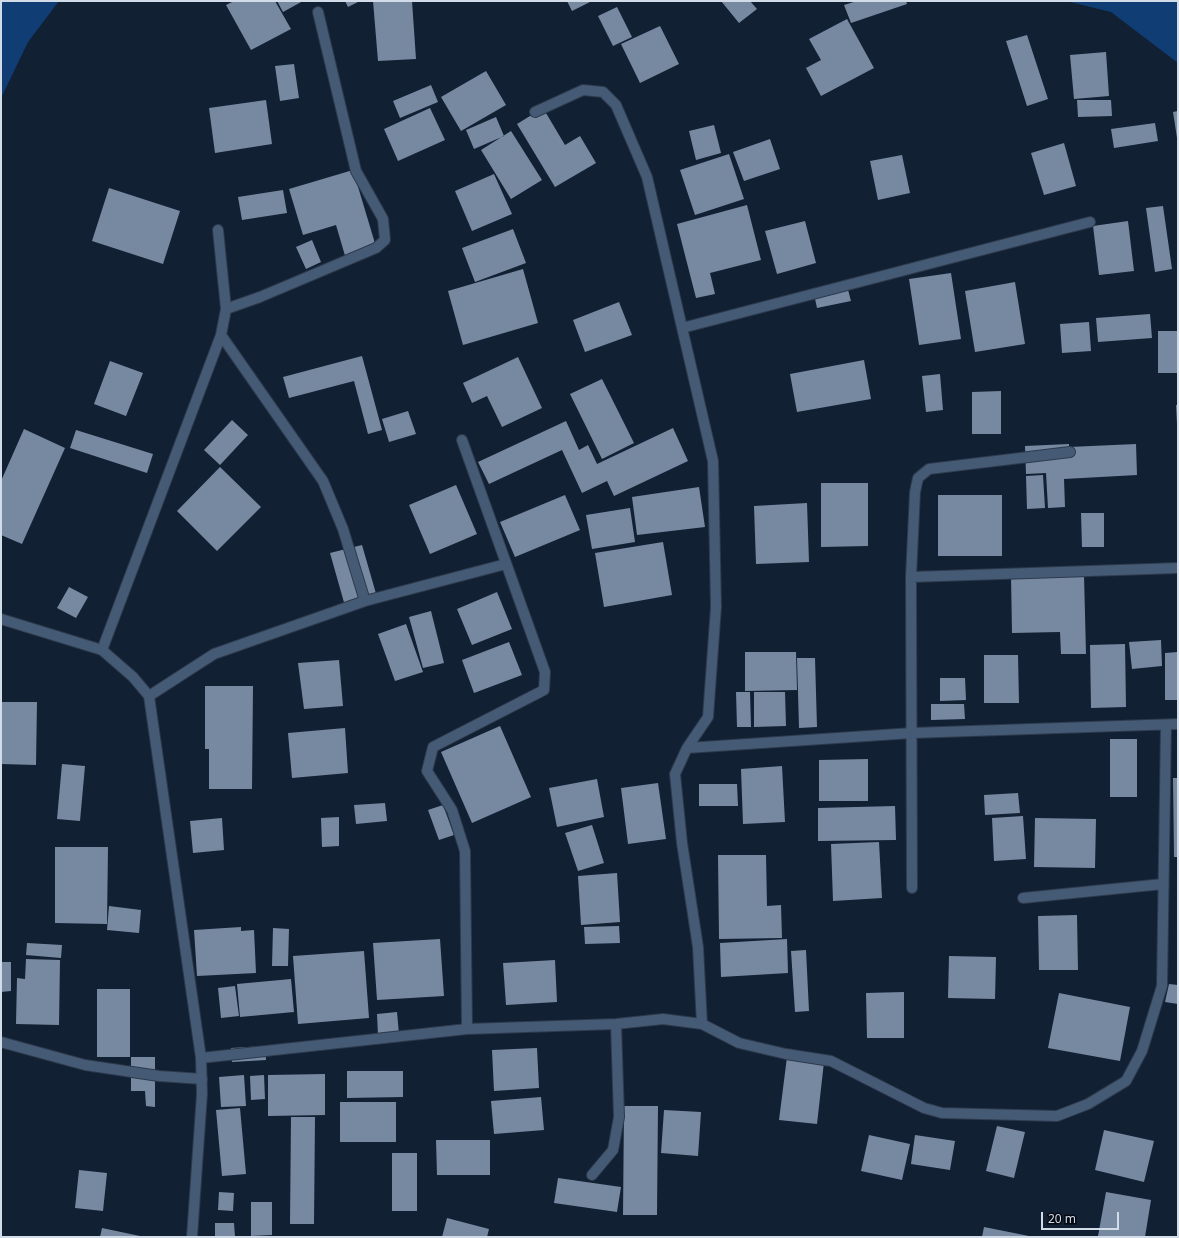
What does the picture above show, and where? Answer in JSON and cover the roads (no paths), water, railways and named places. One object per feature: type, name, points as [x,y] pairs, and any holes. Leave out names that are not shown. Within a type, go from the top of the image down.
[{"type":"street","points":[[226,309],[260,297],[376,248],[385,240],[383,219],[356,171],[318,12]]},
{"type":"street","points":[[535,112],[583,90],[603,92],[616,105],[647,177],[713,461],[716,607],[708,716],[687,748],[675,774],[682,843],[698,947],[702,1024]]},
{"type":"street","points":[[682,328],[1090,222]]},
{"type":"street","points":[[102,650],[221,335],[226,309],[218,230]]},
{"type":"street","points":[[221,335],[323,480],[343,529],[364,601]]},
{"type":"street","points":[[462,440],[545,672],[544,690],[433,747],[427,771],[452,810],[466,851],[467,1029]]},
{"type":"street","points":[[912,888],[911,577],[915,492],[918,478],[929,469],[1070,452]]},
{"type":"street","points":[[149,696],[214,654],[364,601],[506,564]]},
{"type":"street","points":[[911,577],[1178,568]]},
{"type":"street","points":[[1,619],[102,650],[133,677],[149,696],[201,1058],[202,1079],[192,1237]]},
{"type":"street","points":[[687,748],[912,733],[1178,724]]},
{"type":"street","points":[[201,1058],[467,1029],[616,1024],[663,1019],[702,1024],[739,1043],[786,1054],[831,1061],[924,1108],[942,1113],[1057,1116],[1088,1104],[1126,1081],[1142,1051],[1162,986],[1166,725]]},
{"type":"street","points":[[1023,898],[1163,884]]},
{"type":"street","points":[[592,1175],[613,1150],[619,1117],[616,1024]]},
{"type":"street","points":[[1,1042],[85,1065],[159,1076],[202,1079]]}]
